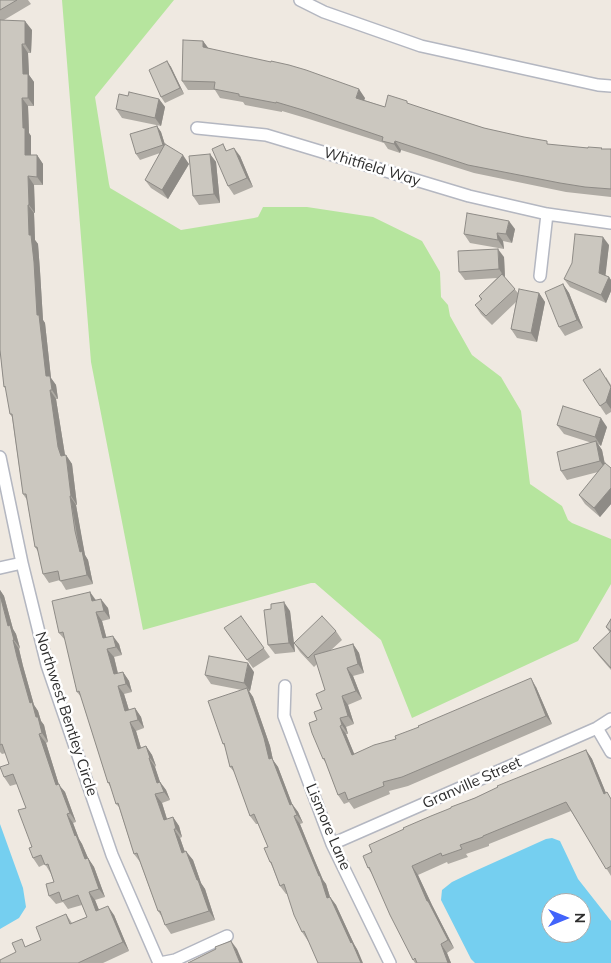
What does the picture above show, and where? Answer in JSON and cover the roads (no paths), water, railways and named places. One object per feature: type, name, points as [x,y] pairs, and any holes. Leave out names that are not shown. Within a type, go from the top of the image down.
[{"type":"street","points":[[300,0],[324,12],[421,46],[598,85],[611,86]]},
{"type":"street","name":"Whitfield Way","points":[[197,128],[266,135],[469,196],[546,214],[611,223]]},
{"type":"street","points":[[540,276],[546,214]]},
{"type":"street","name":"Northwest Bentley Circle","points":[[0,457],[22,563],[47,665],[112,855],[160,963],[175,960],[227,936]]},
{"type":"street","points":[[0,568],[22,563]]},
{"type":"street","name":"Lismore Lane","points":[[285,686],[284,716],[332,844],[390,963]]},
{"type":"street","name":"Granville Street","points":[[332,844],[597,728],[611,719]]},
{"type":"street","points":[[597,728],[611,752]]},
{"type":"water","points":[[0,824],[23,888],[26,907],[19,918],[0,929]]},
{"type":"water","points":[[552,838],[560,841],[578,879],[589,893],[541,893],[541,943],[591,943],[591,896],[611,921],[611,963],[475,963],[471,959],[441,900],[442,890],[452,882],[546,839]]}]
